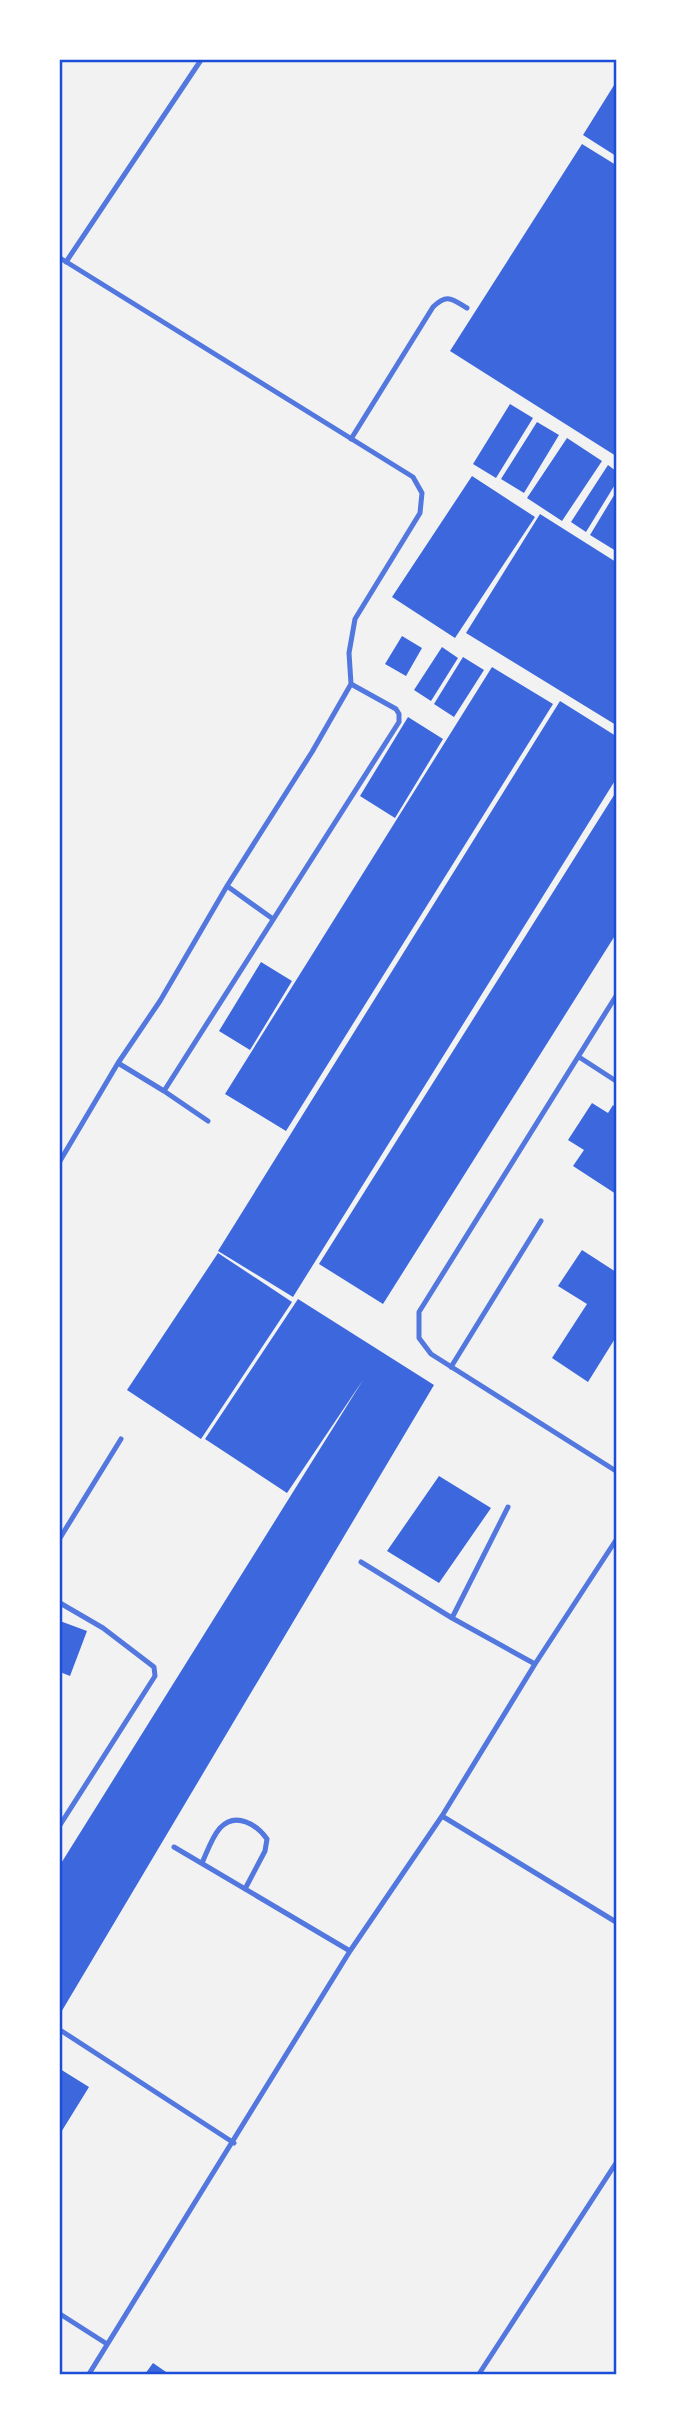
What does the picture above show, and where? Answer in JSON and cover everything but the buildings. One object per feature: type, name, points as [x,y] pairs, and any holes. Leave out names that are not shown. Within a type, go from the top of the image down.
[{"type":"lane","points":[[66,262],[201,60]]},
{"type":"lane","points":[[60,258],[412,477],[422,493],[420,513],[355,619],[349,653],[351,684],[312,752],[60,1161]]},
{"type":"lane","points":[[351,439],[433,307],[441,299],[450,299],[467,308]]},
{"type":"lane","points":[[164,1091],[399,722],[396,709],[351,684]]},
{"type":"lane","points":[[227,886],[273,919]]},
{"type":"lane","points":[[617,996],[419,1312],[419,1338],[431,1354],[617,1471]]},
{"type":"lane","points":[[579,1057],[617,1081]]},
{"type":"lane","points":[[118,1063],[208,1121]]},
{"type":"lane","points":[[450,1367],[541,1221]]},
{"type":"lane","points":[[60,1538],[121,1439]]},
{"type":"lane","points":[[452,1618],[508,1507]]},
{"type":"lane","points":[[89,2375],[350,1951],[442,1816],[535,1664],[617,1540]]},
{"type":"lane","points":[[361,1562],[452,1618],[535,1664]]},
{"type":"lane","points":[[60,1603],[103,1628],[154,1667],[155,1676],[60,1825]]},
{"type":"lane","points":[[442,1816],[617,1922]]},
{"type":"lane","points":[[202,1863],[220,1828],[229,1822],[243,1820],[258,1827],[267,1839],[265,1851],[245,1889]]},
{"type":"lane","points":[[174,1847],[350,1951]]},
{"type":"lane","points":[[60,2030],[233,2143]]},
{"type":"lane","points":[[479,2375],[617,2163]]},
{"type":"lane","points":[[60,2314],[107,2344]]}]
